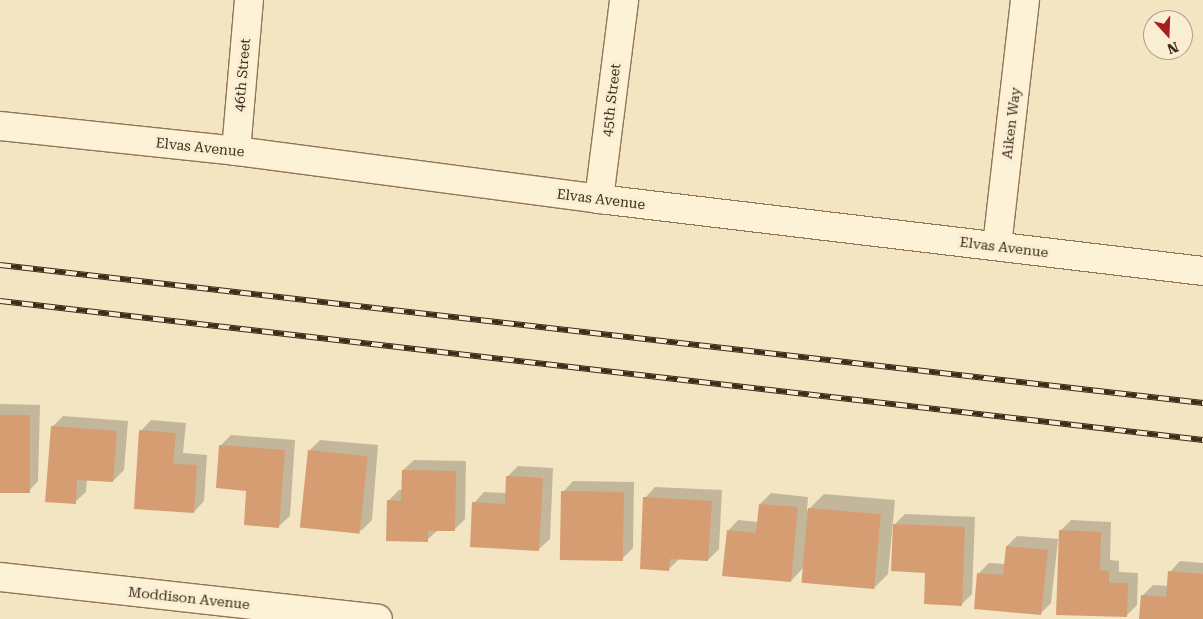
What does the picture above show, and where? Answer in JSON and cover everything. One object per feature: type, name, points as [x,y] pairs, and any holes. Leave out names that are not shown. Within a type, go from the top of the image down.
[{"type":"street","name":"46th Street","points":[[236,151],[249,0]]},
{"type":"street","name":"45th Street","points":[[599,199],[624,0]]},
{"type":"street","name":"Aiken Way","points":[[997,246],[1025,0]]},
{"type":"street","name":"Elvas Avenue","points":[[0,126],[236,151],[599,199],[1203,270]]},
{"type":"street","name":"Moddison Avenue","points":[[0,576],[378,619]]},
{"type":"building","points":[[0,415],[30,415],[30,493],[0,493]]},
{"type":"building","points":[[51,426],[117,431],[113,482],[77,480],[76,504],[45,502]]},
{"type":"building","points":[[139,430],[176,433],[173,464],[197,465],[194,513],[134,509]]},
{"type":"building","points":[[219,445],[285,450],[279,528],[244,525],[246,491],[216,488]]},
{"type":"building","points":[[308,450],[368,456],[360,534],[300,528]]},
{"type":"building","points":[[402,470],[456,471],[455,531],[428,531],[428,542],[386,541],[387,500],[401,501]]},
{"type":"building","points":[[506,476],[543,478],[539,551],[470,547],[472,502],[505,504]]},
{"type":"building","points":[[561,491],[624,492],[623,561],[560,560]]},
{"type":"building","points":[[643,497],[712,501],[708,561],[670,559],[669,571],[640,569]]},
{"type":"building","points":[[759,504],[798,507],[791,582],[722,576],[727,530],[756,533]]},
{"type":"building","points":[[808,508],[881,514],[874,589],[801,583]]},
{"type":"building","points":[[893,524],[965,527],[962,606],[924,604],[925,573],[891,571]]},
{"type":"building","points":[[1059,530],[1101,532],[1100,570],[1109,571],[1109,583],[1128,583],[1127,617],[1056,615]]},
{"type":"building","points":[[1006,546],[1048,550],[1041,615],[974,609],[977,573],[1003,575]]},
{"type":"building","points":[[1168,571],[1203,574],[1203,619],[1139,619],[1141,595],[1166,597]]},
{"type":"railway","points":[[0,265],[1203,403]]},
{"type":"railway","points":[[0,301],[1203,440]]}]
